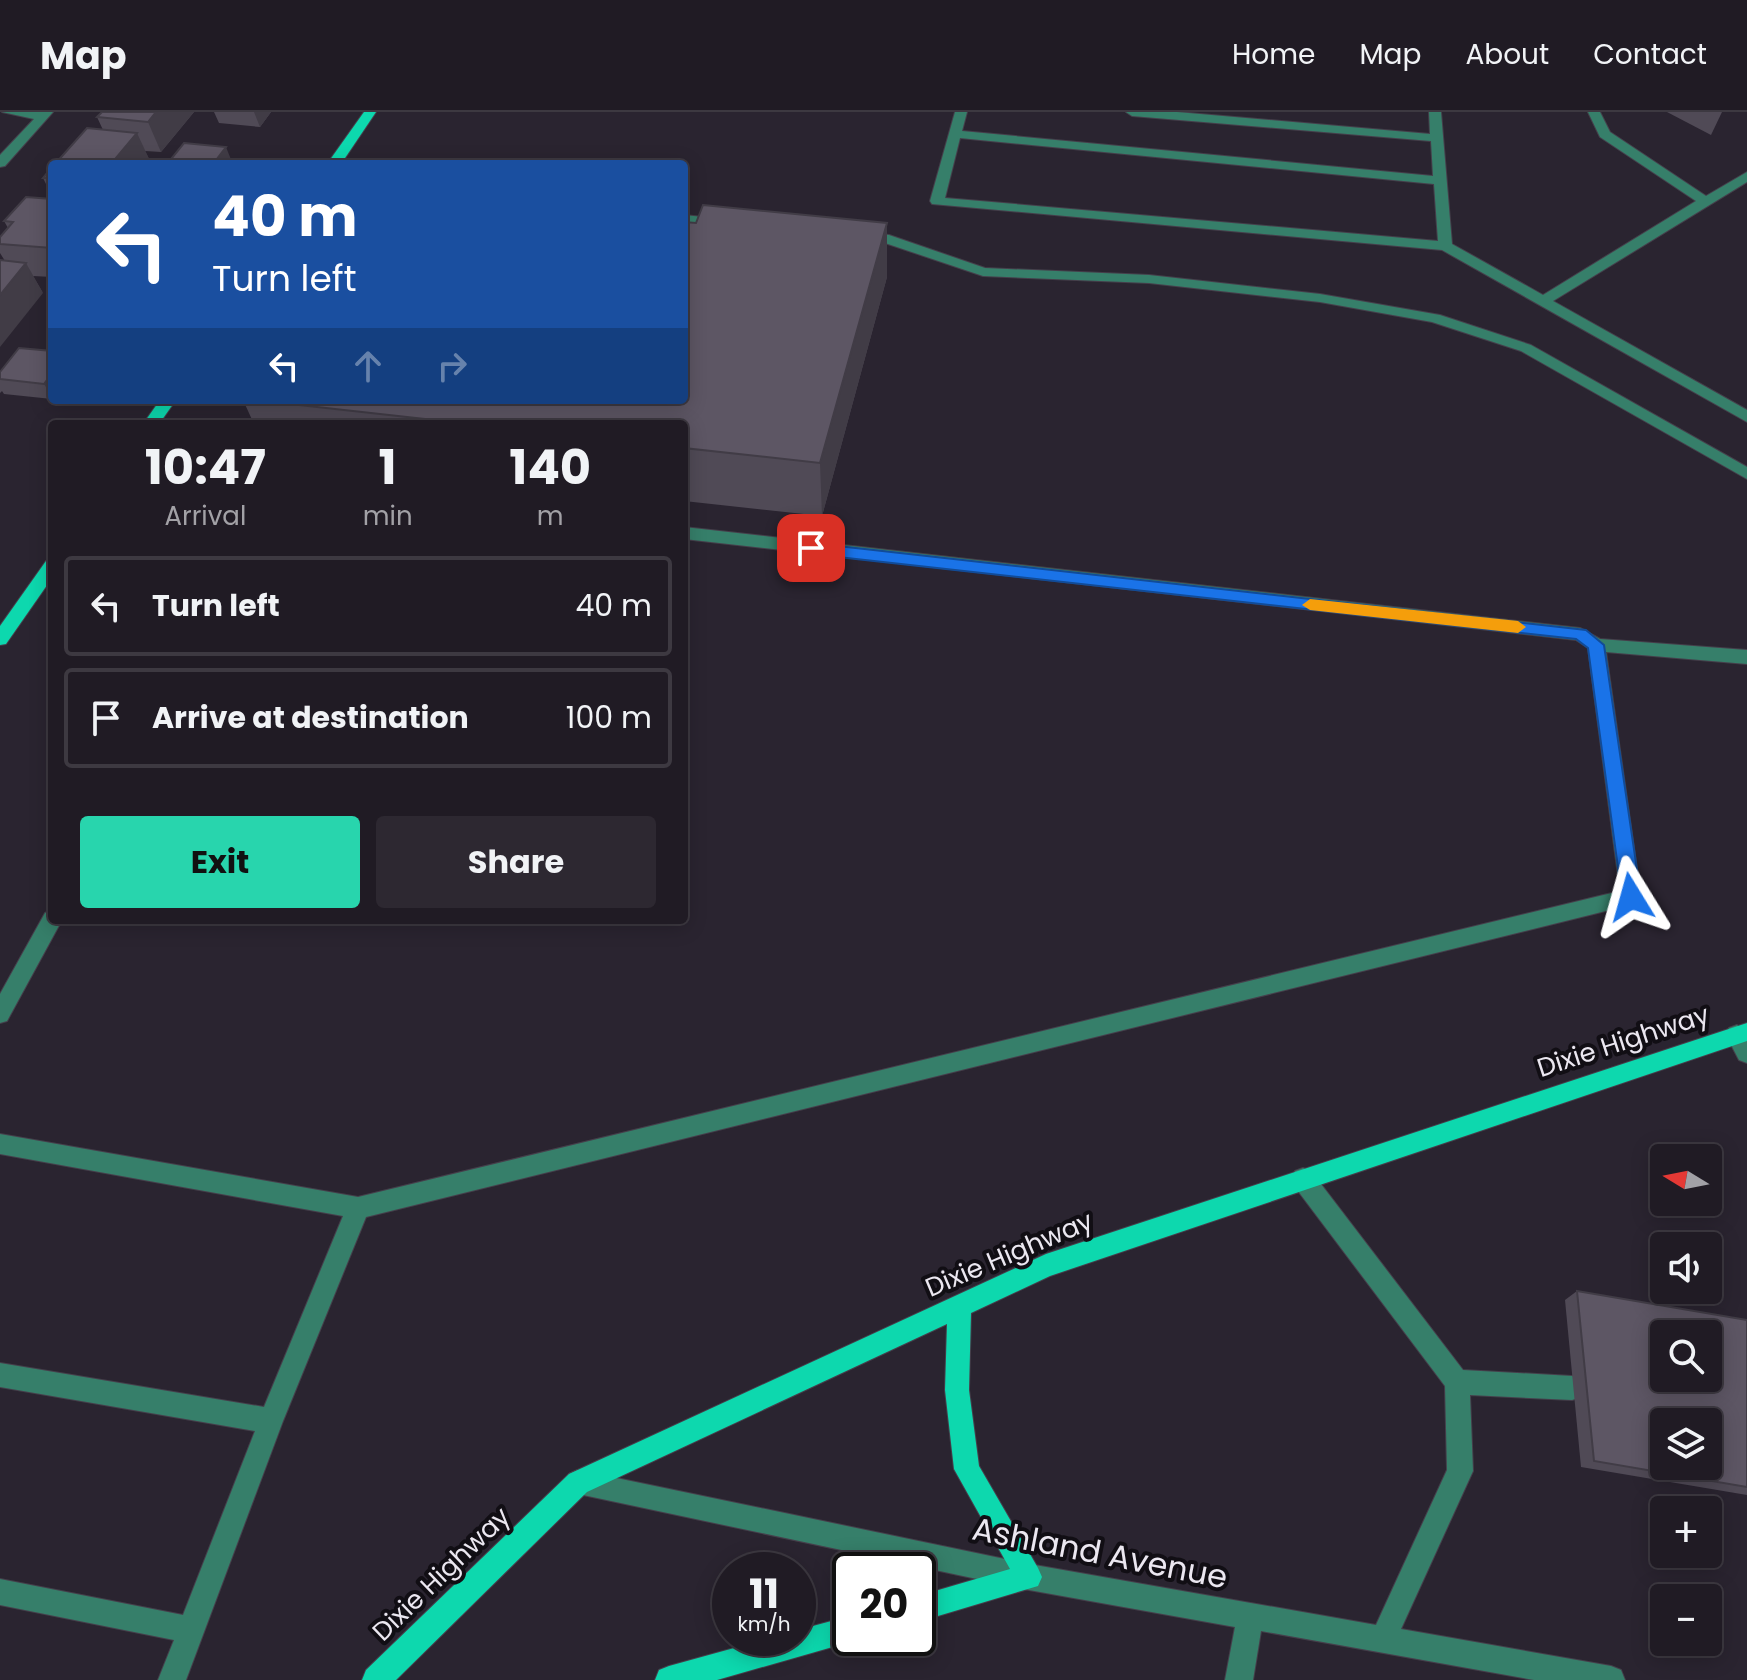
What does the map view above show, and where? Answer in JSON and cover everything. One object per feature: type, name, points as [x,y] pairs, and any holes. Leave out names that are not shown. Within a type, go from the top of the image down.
[{"type":"main road","points":[[337,160],[370,112]]},
{"type":"main road","points":[[0,639],[48,571]]},
{"type":"main road","name":"Dixie Highway","points":[[376,1680],[578,1483],[1046,1266],[1303,1179],[1744,1040]]},
{"type":"main road","points":[[936,1604],[1029,1577],[967,1469],[957,1390],[959,1307]]},
{"type":"main road","points":[[669,1680],[832,1634]]},
{"type":"street","points":[[8,112],[46,114]]},
{"type":"street","points":[[961,112],[937,201],[1445,246],[1747,417]]},
{"type":"street","points":[[1132,112],[1437,138]]},
{"type":"street","points":[[1435,112],[1445,246]]},
{"type":"street","points":[[1594,112],[1605,134],[1706,202]]},
{"type":"street","points":[[0,163],[46,114]]},
{"type":"street","points":[[955,134],[1440,181]]},
{"type":"street","points":[[1542,302],[1747,176]]},
{"type":"street","points":[[688,219],[745,225]]},
{"type":"street","points":[[853,235],[884,238],[983,272],[1149,279],[1320,298],[1435,318],[1526,348],[1747,474]]},
{"type":"street","points":[[688,533],[1580,634],[1596,645],[1747,657]]},
{"type":"street","points":[[0,1144],[358,1208],[1631,897],[1596,645]]},
{"type":"street","points":[[0,1014],[49,924]]},
{"type":"street","points":[[1303,1179],[1457,1382],[1460,1471],[1383,1639]]},
{"type":"street","points":[[172,1680],[271,1421],[358,1208]]},
{"type":"street","points":[[0,1375],[271,1421]]},
{"type":"street","points":[[1457,1382],[1572,1388]]},
{"type":"street","name":"Ashland Avenue","points":[[578,1483],[1029,1577],[1611,1680]]},
{"type":"street","points":[[0,1592],[191,1630]]},
{"type":"street","points":[[1239,1680],[1250,1616]]},
{"type":"building","points":[[102,112],[156,112],[148,122],[97,117]]},
{"type":"building","points":[[87,128],[137,133],[114,160],[59,160]]},
{"type":"building","points":[[184,143],[226,147],[216,160],[170,160]]},
{"type":"building","points":[[26,197],[48,199],[48,248],[0,244],[0,237],[13,222],[4,221]]},
{"type":"building","points":[[703,205],[887,223],[820,463],[688,448],[688,420],[434,420],[289,404],[688,404],[688,222],[696,223]]},
{"type":"building","points":[[0,260],[26,263],[0,295]]},
{"type":"building","points":[[19,348],[48,351],[48,378],[44,384],[0,379],[0,372]]},
{"type":"building","points":[[1577,1291],[1747,1320],[1747,1487],[1706,1480],[1722,1480],[1722,1408],[1650,1408],[1650,1471],[1594,1461]]},
{"type":"slow traffic","points":[[1310,605],[1518,627]]},
{"type":"route","points":[[811,548],[1580,634],[1596,645],[1631,897]]}]
